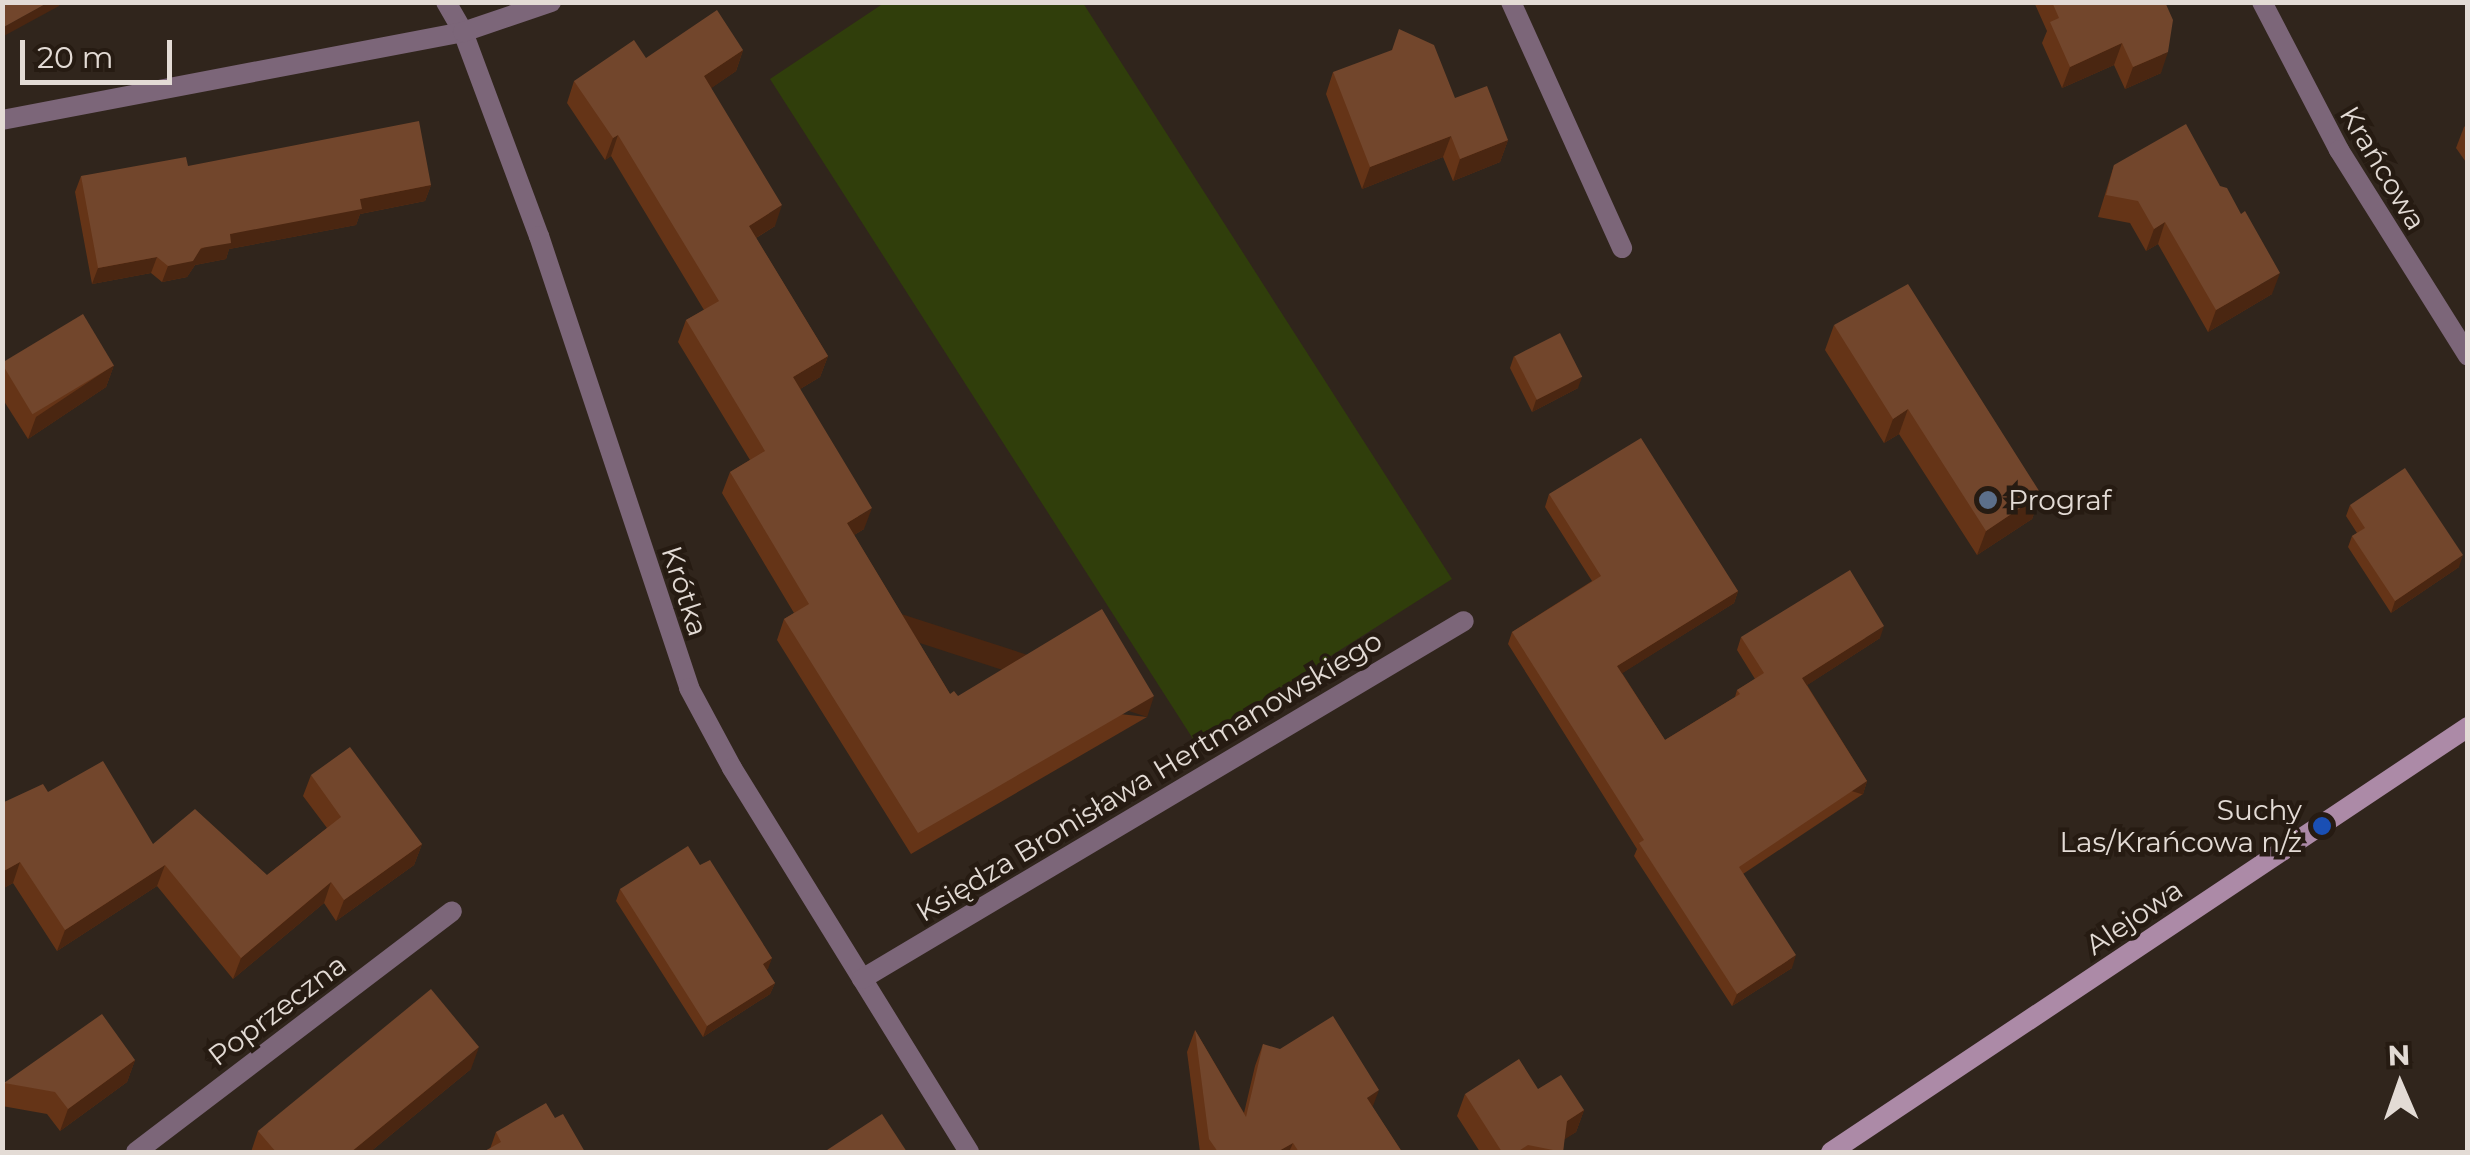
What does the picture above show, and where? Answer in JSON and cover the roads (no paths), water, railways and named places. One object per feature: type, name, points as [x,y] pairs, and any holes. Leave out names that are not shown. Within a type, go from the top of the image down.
[{"type":"street","name":"Krótka","points":[[446,2],[463,32],[539,236],[689,688],[732,768],[969,1152]]},
{"type":"street","points":[[2,120],[463,32],[552,2]]},
{"type":"street","points":[[1511,2],[1622,248]]},
{"type":"street","name":"Krańcowa","points":[[2262,2],[2339,150],[2468,356]]},
{"type":"street","name":"Księdza Bronisława Hertmanowskiego","points":[[862,979],[1464,620]]},
{"type":"street","name":"Alejowa","points":[[1832,1152],[2468,728]]},
{"type":"street","name":"Poprzeczna","points":[[136,1152],[452,912]]},
{"type":"place","name":"Prograf","points":[[1988,500]]},
{"type":"place","name":"Suchy Las/Krańcowa n/ż","points":[[2322,826]]}]
